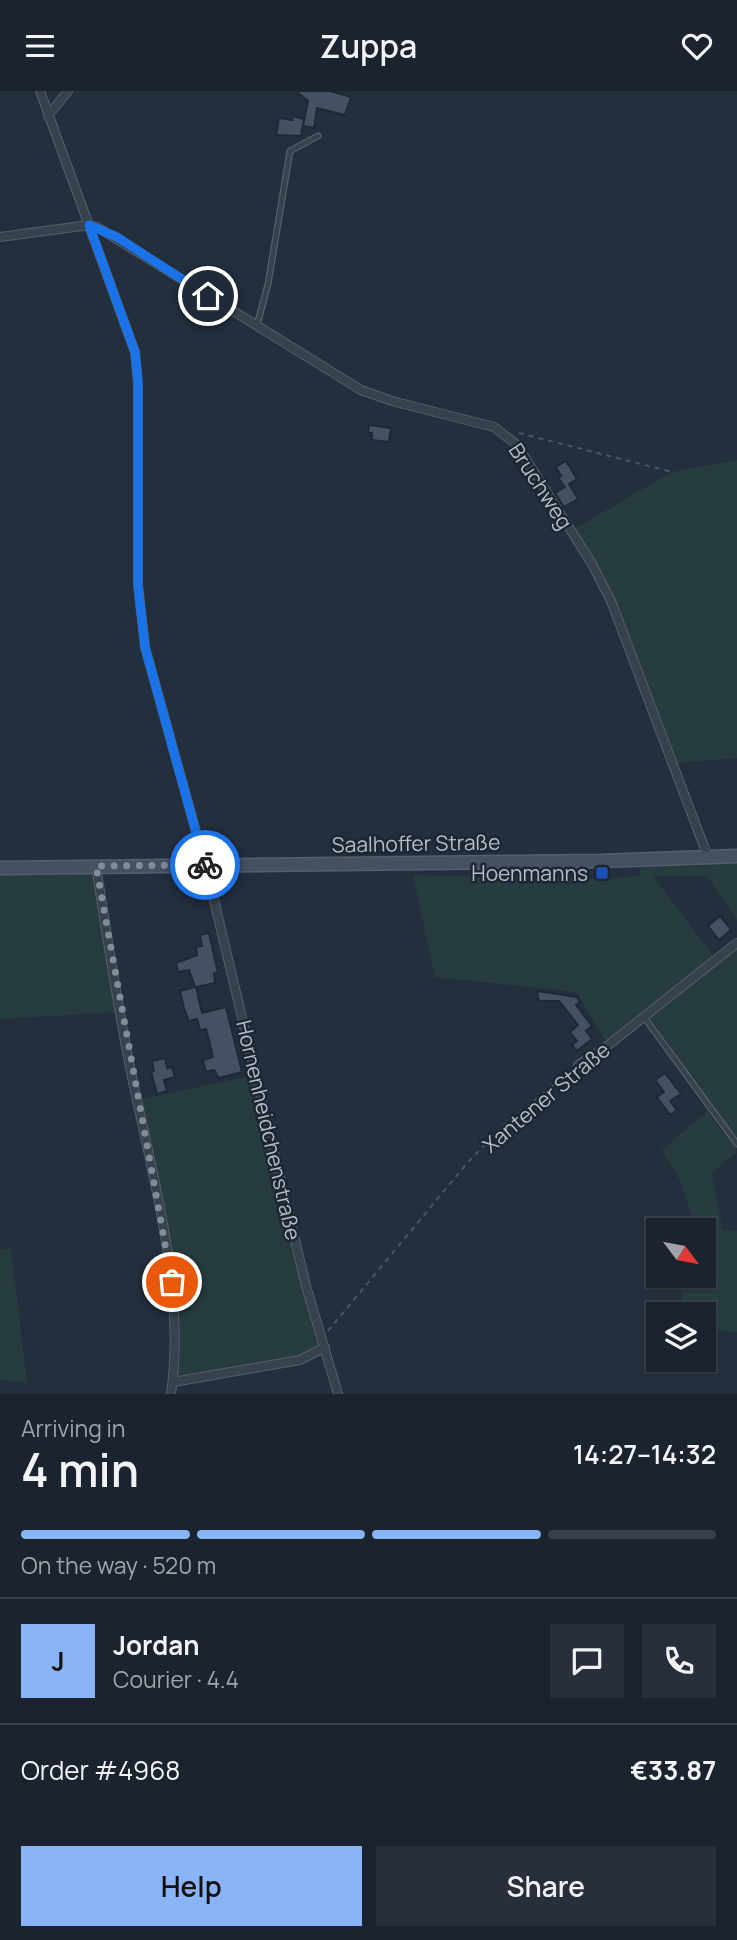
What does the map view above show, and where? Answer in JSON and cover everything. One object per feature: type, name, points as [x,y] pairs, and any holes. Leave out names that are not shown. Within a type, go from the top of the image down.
[{"type":"main road","name":"Saalhoffer Straße","points":[[0,868],[26,873],[96,866],[737,856]]},
{"type":"street","name":"Hornenheidchenstraße","points":[[40,91],[135,352],[138,383],[138,585],[145,647],[205,865],[306,1286],[338,1394]]},
{"type":"street","points":[[48,116],[68,91]]},
{"type":"street","points":[[0,237],[89,225]]},
{"type":"street","name":"Bruchweg","points":[[89,225],[117,237],[361,390],[392,401],[494,427],[517,445],[592,564],[611,601],[708,857]]},
{"type":"street","points":[[96,866],[130,1067],[164,1229],[172,1282],[171,1394]]},
{"type":"street","name":"Xantener Straße","points":[[578,1065],[737,943]]},
{"type":"street","points":[[173,1382],[300,1360],[325,1347]]},
{"type":"lane","points":[[257,325],[268,284],[290,151],[318,136]]},
{"type":"lane","points":[[643,1016],[737,1144]]},
{"type":"path","points":[[520,433],[672,472]]},
{"type":"path","name":"Xantener Straße","points":[[322,1337],[468,1162],[503,1126],[578,1065]]},
{"type":"green space","points":[[737,460],[737,758],[676,763],[620,612],[574,529],[672,472]]},
{"type":"green space","points":[[737,862],[737,920],[707,876],[653,876],[714,957],[606,1041],[576,992],[435,977],[413,875],[599,879],[640,876],[641,865]]},
{"type":"green space","points":[[96,866],[121,1012],[0,1019],[0,868]]},
{"type":"green space","points":[[737,947],[737,1141],[651,1019],[651,1015]]},
{"type":"green space","points":[[256,1075],[325,1347],[300,1360],[173,1382],[171,1282],[137,1100]]},
{"type":"green space","points":[[707,1111],[737,1151],[712,1173],[723,1230],[737,1231],[737,1332],[716,1331],[716,1302],[681,1302],[683,1288],[716,1288],[716,1218],[692,1218],[680,1180],[662,1150]]},
{"type":"green space","points":[[11,1248],[27,1383],[0,1380],[0,1250]]},
{"type":"building","points":[[296,91],[330,91],[351,97],[345,115],[317,108],[314,128],[303,126],[308,101]]},
{"type":"building","points":[[293,116],[304,119],[301,136],[276,135],[279,118],[292,120]]},
{"type":"building","points":[[369,425],[391,428],[389,442],[372,440],[372,433],[368,433]]},
{"type":"building","points":[[566,461],[577,479],[569,484],[578,499],[564,507],[555,493],[565,487],[558,478],[561,476],[556,467]]},
{"type":"building","points":[[720,916],[731,930],[719,940],[708,926]]},
{"type":"building","points":[[209,933],[218,973],[214,973],[215,983],[196,987],[202,1013],[226,1007],[242,1072],[219,1078],[214,1070],[206,1072],[203,1060],[213,1057],[206,1029],[200,1030],[197,1019],[189,1021],[180,991],[195,987],[189,970],[178,972],[176,963],[197,955],[196,947],[202,946],[200,935]]},
{"type":"building","points":[[537,991],[577,997],[580,1002],[576,1005],[592,1026],[586,1031],[592,1039],[577,1051],[572,1045],[577,1041],[570,1032],[578,1025],[559,1001],[539,1001]]},
{"type":"building","points":[[165,1058],[167,1068],[172,1067],[175,1077],[164,1080],[167,1091],[157,1094],[151,1072],[154,1071],[152,1061]]},
{"type":"building","points":[[665,1073],[681,1094],[670,1101],[677,1110],[670,1115],[657,1097],[664,1092],[655,1080]]},
{"type":"way so far","points":[[172,1282],[164,1229],[130,1067],[96,866],[205,865]]},
{"type":"place","name":"Hoenmanns","points":[[602,873]]},
{"type":"route","points":[[205,865],[145,647],[138,585],[138,383],[135,352],[89,225],[117,237],[208,296]]}]
